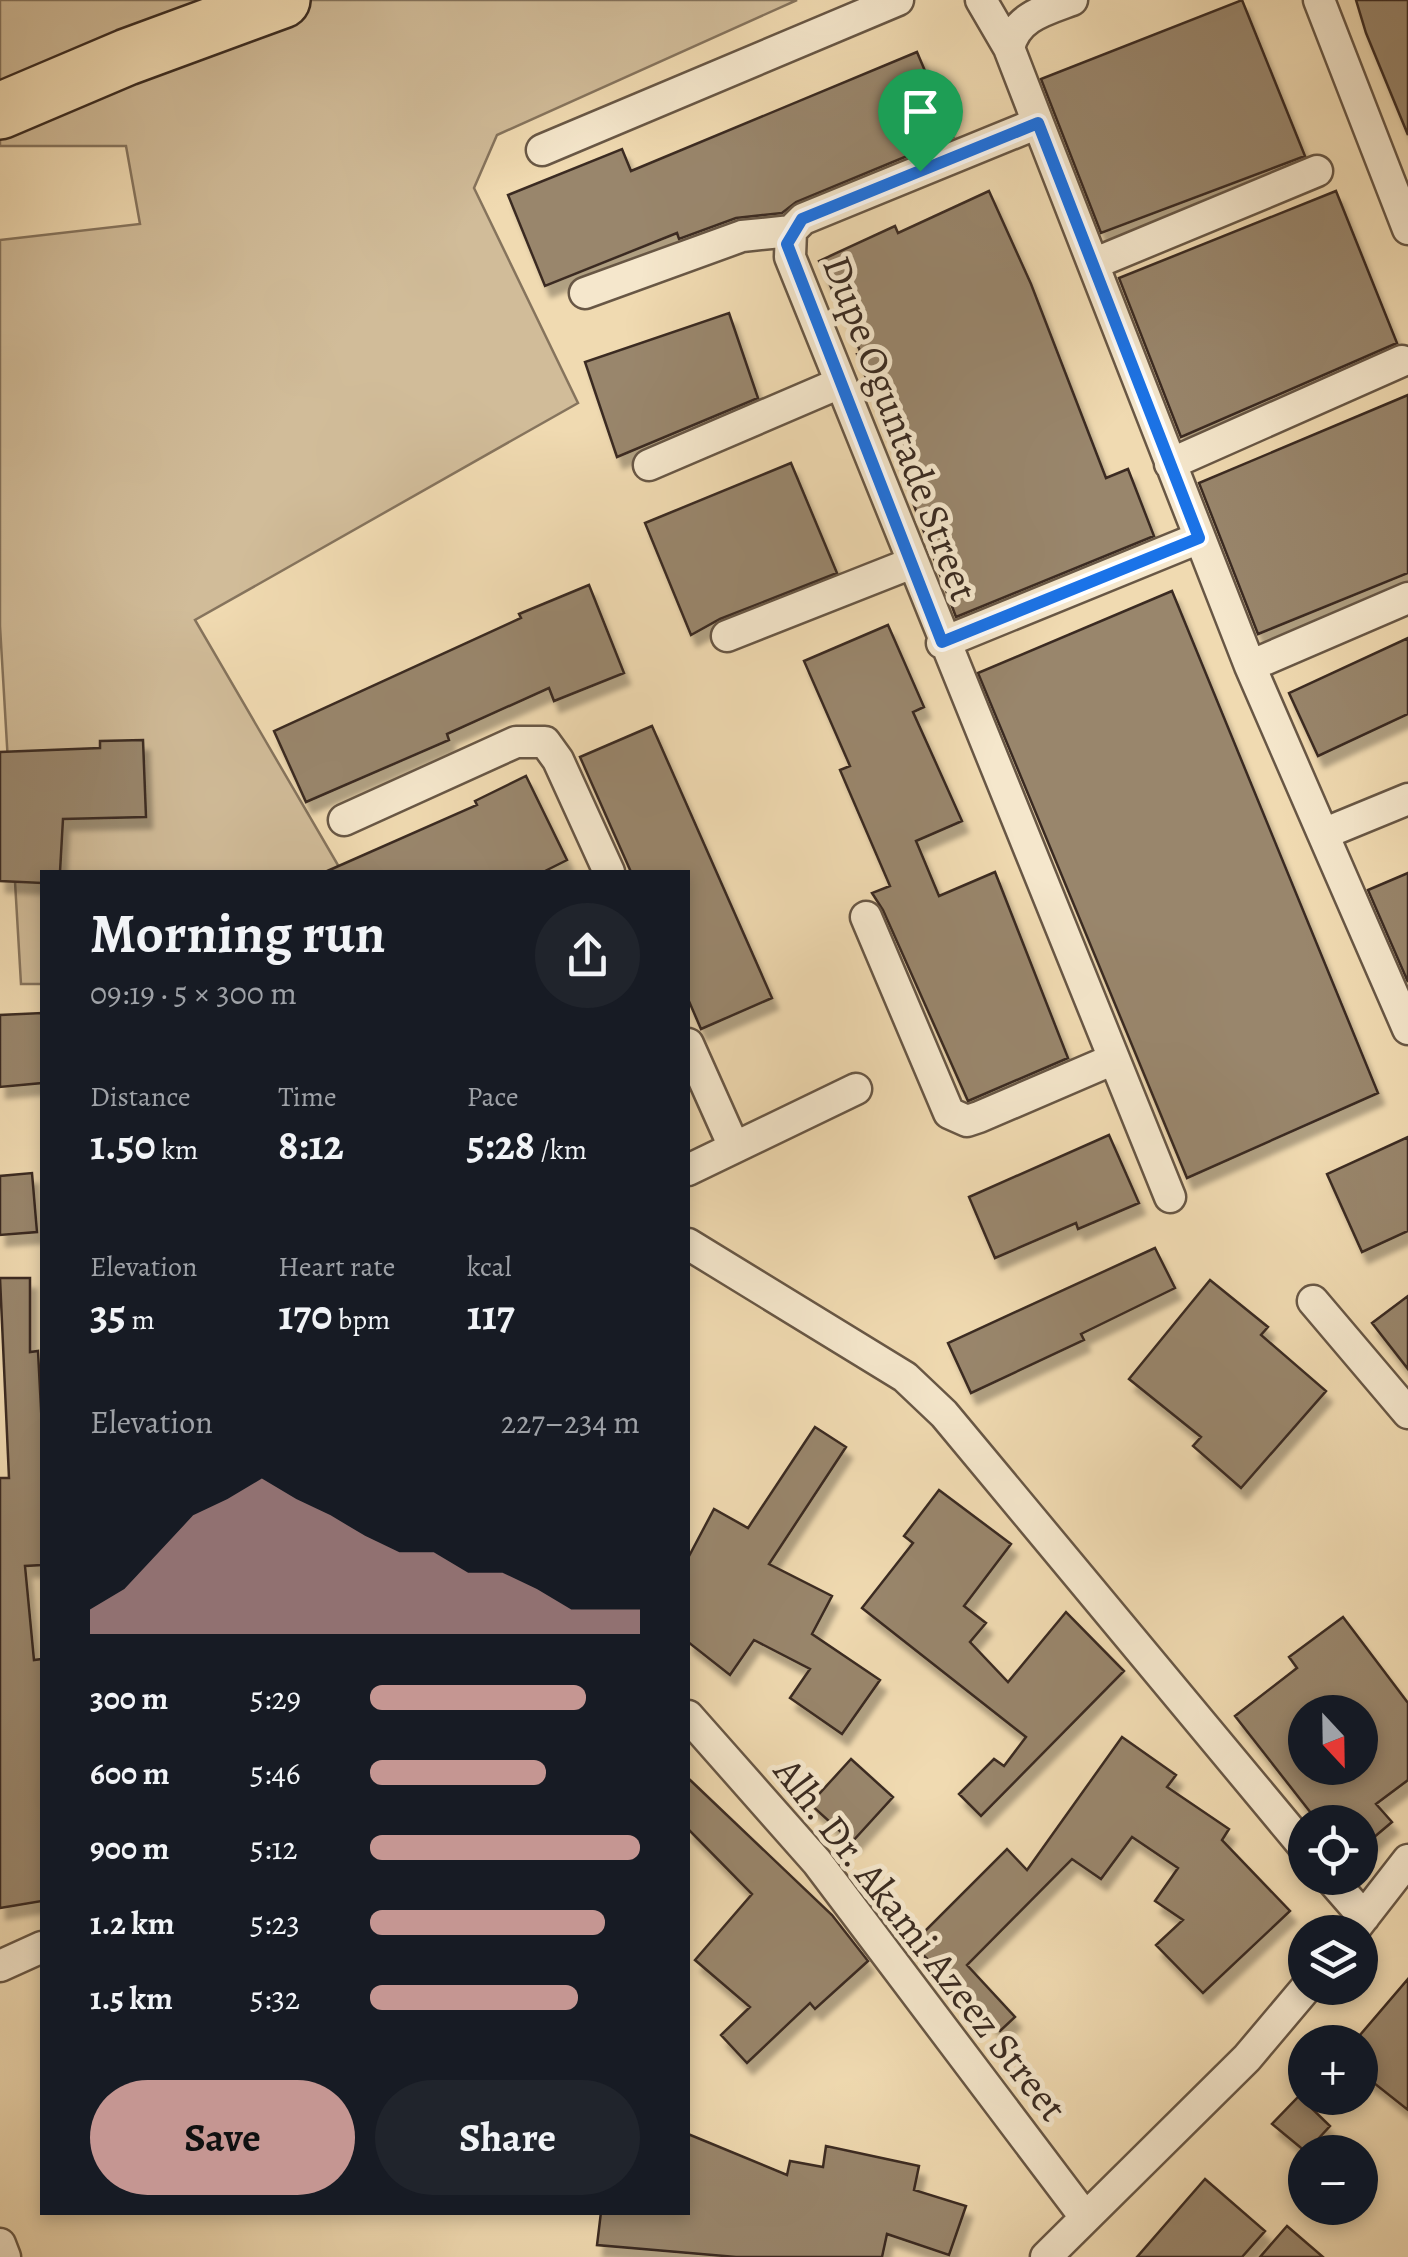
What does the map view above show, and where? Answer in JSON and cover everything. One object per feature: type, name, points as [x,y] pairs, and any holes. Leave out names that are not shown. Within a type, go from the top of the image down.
[{"type":"highway","points":[[0,111],[126,57],[282,0]]},
{"type":"street","points":[[542,150],[898,0]]},
{"type":"street","points":[[981,0],[1009,48],[1250,666],[1323,834],[1397,970],[1408,1029]]},
{"type":"street","points":[[1009,48],[1017,27],[1034,15],[1072,0]]},
{"type":"street","points":[[1319,0],[1408,229]]},
{"type":"street","name":"Dupe Oguntade Street","points":[[1038,123],[802,219],[791,232],[790,256],[942,642],[1170,1197]]},
{"type":"street","points":[[1093,264],[1317,170]]},
{"type":"street","points":[[585,292],[742,236],[791,232]]},
{"type":"street","points":[[1170,464],[1402,361]]},
{"type":"street","points":[[648,465],[840,384]]},
{"type":"street","points":[[942,642],[1199,538]]},
{"type":"street","points":[[727,636],[912,564]]},
{"type":"street","points":[[1250,666],[1408,598]]},
{"type":"street","points":[[344,820],[516,742],[545,742],[558,760],[609,870]]},
{"type":"street","points":[[1323,834],[1408,799]]},
{"type":"street","points":[[866,918],[949,1113],[957,1118],[979,1117],[1114,1059]]},
{"type":"street","points":[[690,1048],[734,1146]]},
{"type":"street","points":[[690,1169],[856,1089]]},
{"type":"street","points":[[690,1245],[905,1376],[944,1414],[1288,1828]]},
{"type":"street","points":[[1313,1301],[1408,1413]]},
{"type":"street","name":"Alh. Dr. Akami Azeez Street","points":[[690,1718],[817,1862],[1085,2217]]},
{"type":"street","points":[[1366,1915],[1408,1860]]},
{"type":"street","points":[[0,1966],[40,1948]]},
{"type":"street","points":[[1046,2257],[1247,2058],[1292,2005]]},
{"type":"street","points":[[0,2244],[5,2257]]},
{"type":"shaded area","points":[[0,0],[797,0],[497,135],[474,188],[578,403],[195,620],[341,870],[40,870],[40,984],[21,984],[0,626],[0,240],[140,224],[126,146],[0,146]]},
{"type":"building","points":[[1242,0],[1305,156],[1101,233],[1041,79]]},
{"type":"building","points":[[1356,0],[1408,0],[1408,135],[1366,33]]},
{"type":"building","points":[[917,52],[953,137],[796,202],[782,213],[736,218],[679,239],[677,233],[545,286],[508,195],[622,149],[631,171]]},
{"type":"building","points":[[989,191],[1031,284],[1106,478],[1128,469],[1154,536],[956,617],[857,354],[861,353],[819,261],[895,226],[898,233]]},
{"type":"building","points":[[1336,191],[1397,343],[1181,437],[1119,278]]},
{"type":"building","points":[[729,313],[758,398],[617,457],[585,362]]},
{"type":"building","points":[[1408,395],[1408,573],[1258,634],[1199,483]]},
{"type":"building","points":[[791,463],[837,573],[720,619],[691,635],[645,523]]},
{"type":"building","points":[[589,585],[624,673],[554,701],[549,688],[447,734],[449,740],[306,802],[274,731],[521,618],[519,614]]},
{"type":"building","points":[[1172,591],[1378,1093],[1187,1178],[978,673]]},
{"type":"building","points":[[888,625],[924,707],[913,712],[962,821],[916,841],[939,896],[995,872],[1068,1058],[968,1101],[872,893],[890,886],[840,770],[850,766],[804,661]]},
{"type":"building","points":[[1408,638],[1408,714],[1318,756],[1289,693]]},
{"type":"building","points":[[652,726],[772,998],[701,1029],[690,1004],[690,870],[630,870],[580,757]]},
{"type":"building","points":[[143,740],[146,817],[63,819],[60,870],[40,870],[40,883],[0,881],[0,752],[100,748],[100,741]]},
{"type":"building","points":[[526,776],[567,860],[547,870],[330,870],[477,805],[475,801]]},
{"type":"building","points":[[1408,873],[1408,982],[1368,890]]},
{"type":"building","points":[[40,1013],[40,1083],[0,1087],[0,1015]]},
{"type":"building","points":[[1109,1135],[1139,1203],[1078,1229],[1076,1223],[995,1258],[969,1197]]},
{"type":"building","points":[[1408,1137],[1408,1231],[1362,1252],[1327,1174]]},
{"type":"building","points":[[32,1173],[37,1232],[0,1235],[0,1176]]},
{"type":"building","points":[[1155,1248],[1175,1288],[1081,1334],[1084,1340],[971,1393],[948,1343]]},
{"type":"building","points":[[0,1278],[30,1278],[30,1352],[38,1351],[40,1390],[40,1565],[25,1566],[34,1660],[40,1659],[40,1901],[0,1908],[0,1478],[9,1478]]},
{"type":"building","points":[[1210,1280],[1268,1327],[1261,1335],[1326,1391],[1241,1488],[1193,1446],[1201,1437],[1129,1379]]},
{"type":"building","points":[[1408,1296],[1408,1369],[1372,1323]]},
{"type":"building","points":[[815,1427],[846,1447],[769,1564],[832,1596],[812,1634],[880,1680],[842,1734],[790,1698],[810,1669],[754,1640],[730,1675],[690,1644],[690,1554],[714,1509],[748,1528]]},
{"type":"building","points":[[939,1490],[1011,1544],[964,1606],[986,1623],[970,1642],[1008,1682],[1066,1612],[1124,1671],[981,1816],[959,1794],[994,1759],[1004,1766],[1026,1737],[862,1608],[913,1543],[904,1536]]},
{"type":"building","points":[[1343,1617],[1408,1703],[1408,1780],[1377,1805],[1305,1805],[1289,1785],[1378,1785],[1378,1695],[1288,1695],[1288,1784],[1235,1716],[1297,1668],[1289,1657]]},
{"type":"building","points":[[1122,1737],[1176,1775],[1167,1787],[1229,1829],[1222,1840],[1290,1911],[1203,1993],[1156,1945],[1183,1920],[1155,1901],[1178,1868],[1132,1837],[1101,1879],[1072,1859],[967,1965],[1015,2017],[1000,2031],[912,1944],[1007,1849],[1027,1870]]},
{"type":"building","points":[[851,1759],[893,1797],[852,1842],[810,1804]]},
{"type":"building","points":[[690,1780],[832,1915],[868,1961],[815,2009],[810,2003],[747,2063],[721,2035],[750,2007],[695,1960],[752,1894],[690,1831]]},
{"type":"building","points":[[1378,1806],[1392,1822],[1378,1834]]},
{"type":"building","points":[[1408,1979],[1408,2110],[1378,2086],[1378,2025],[1369,2025]]},
{"type":"building","points":[[1288,2107],[1288,2115],[1319,2115],[1330,2126],[1322,2135],[1288,2137],[1272,2124]]},
{"type":"building","points":[[690,2135],[787,2175],[790,2161],[823,2167],[826,2146],[919,2166],[914,2190],[966,2206],[949,2255],[887,2234],[882,2257],[736,2257],[597,2245],[601,2215],[690,2215]]},
{"type":"building","points":[[1205,2179],[1265,2231],[1242,2257],[1137,2257]]},
{"type":"building","points":[[1287,2226],[1323,2257],[1260,2257]]},
{"type":"route","points":[[1038,123],[1199,538],[942,642],[787,244],[802,219],[920,171],[1038,123]]}]
